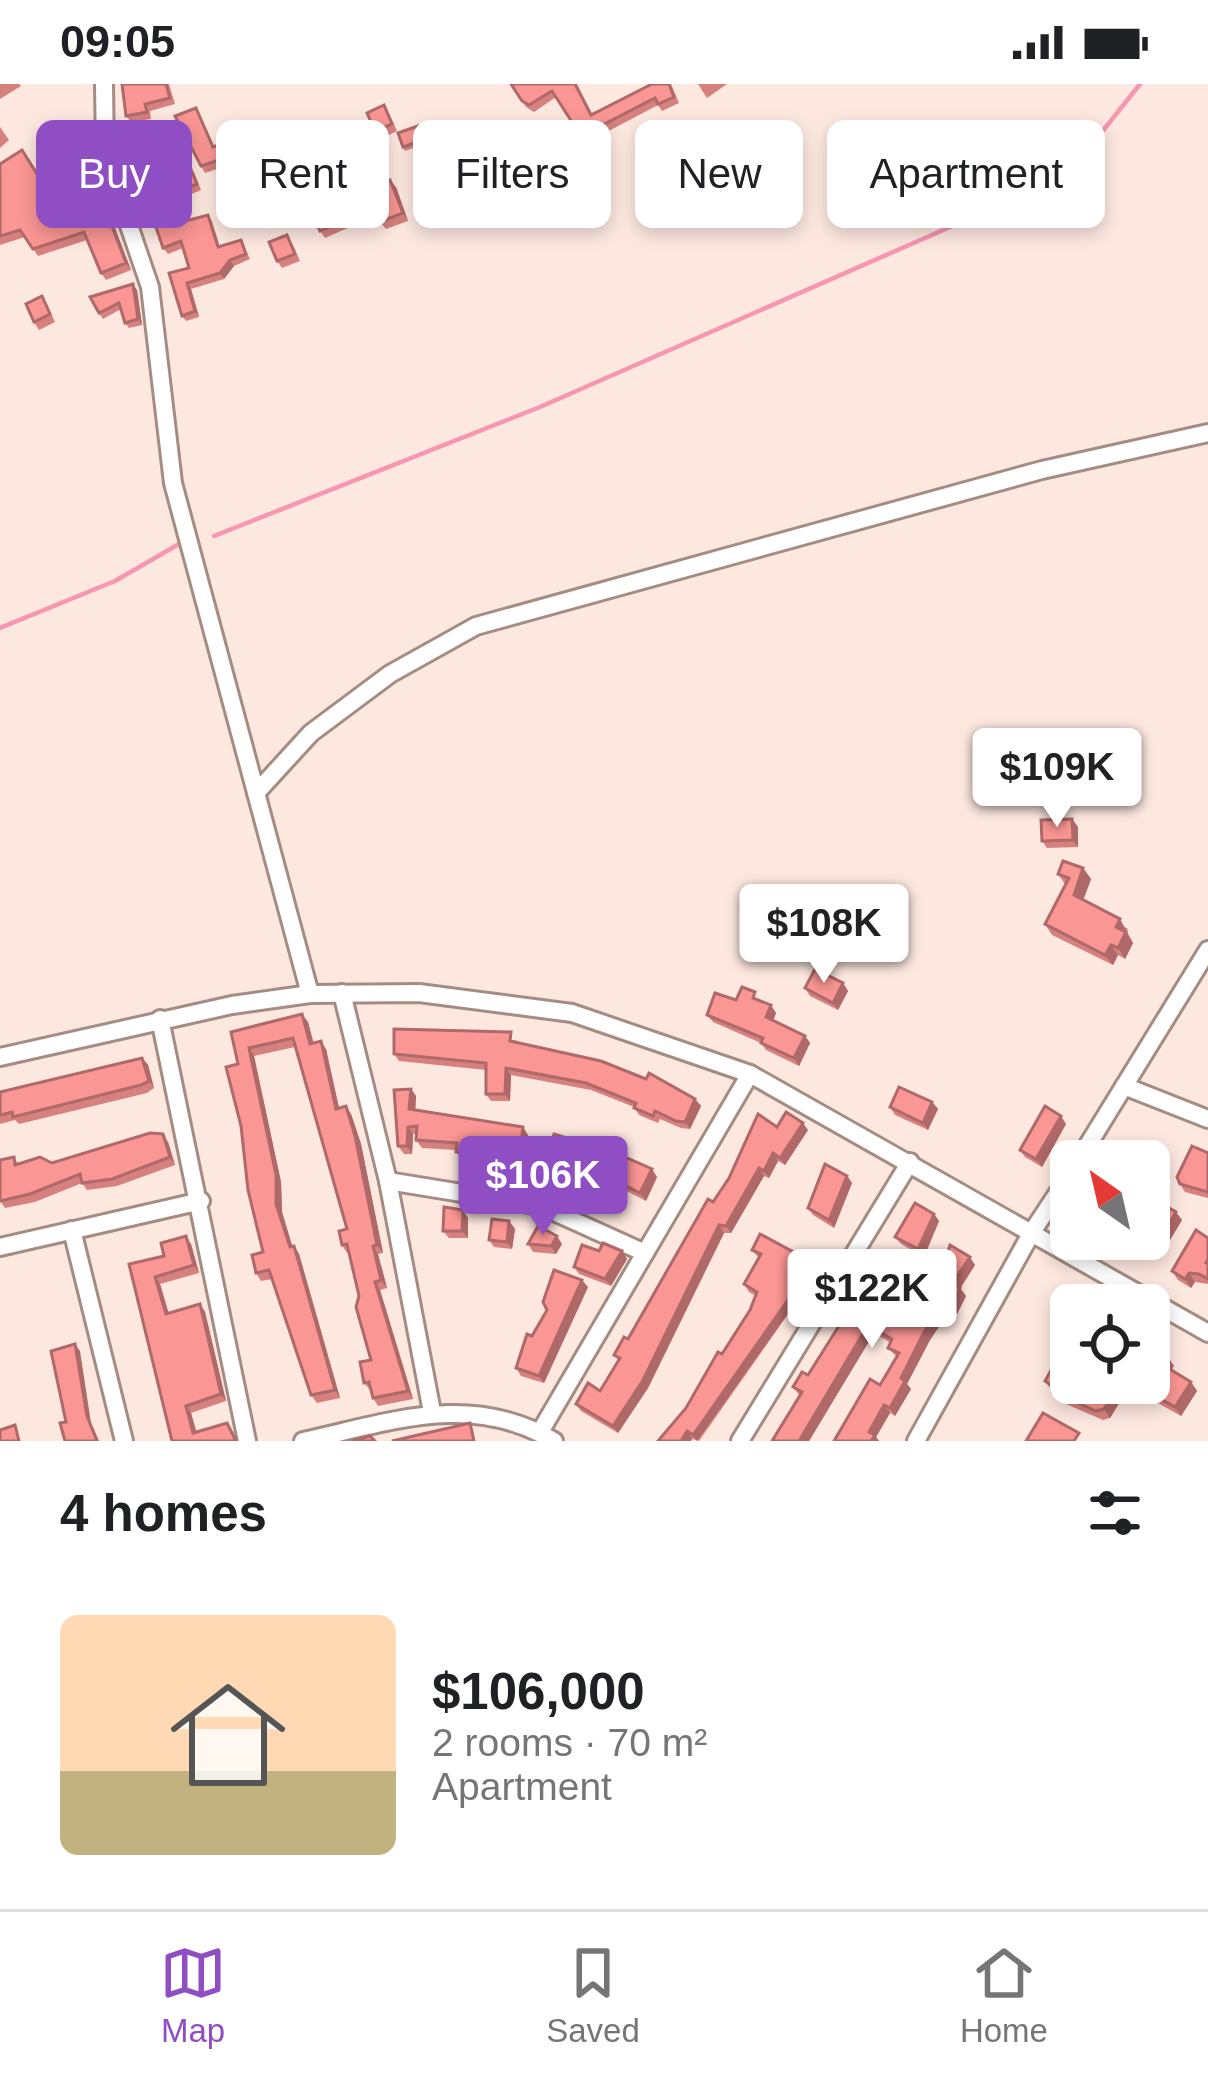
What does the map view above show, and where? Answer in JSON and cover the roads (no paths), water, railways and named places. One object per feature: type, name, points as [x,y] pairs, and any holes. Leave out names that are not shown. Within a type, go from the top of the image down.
[{"type":"street","points":[[104,84],[105,155],[150,287],[173,483],[310,994]]},
{"type":"street","points":[[256,793],[311,733],[390,674],[476,626],[960,491],[1208,433]]},
{"type":"street","points":[[1091,1140],[1208,950]]},
{"type":"street","points":[[0,1057],[160,1019],[310,994],[419,992],[572,1012],[750,1074],[1208,1333]]},
{"type":"street","points":[[342,993],[388,1181],[431,1412]]},
{"type":"street","points":[[160,1019],[248,1441]]},
{"type":"street","points":[[303,1441],[431,1412],[480,1411],[547,1437],[645,1253],[750,1074]]},
{"type":"street","points":[[1124,1086],[1208,1119]]},
{"type":"street","points":[[740,1441],[910,1162]]},
{"type":"street","points":[[388,1181],[541,1206],[645,1253]]},
{"type":"street","points":[[0,1247],[201,1201]]},
{"type":"street","points":[[916,1441],[1050,1205]]},
{"type":"street","points":[[72,1230],[124,1441]]},
{"type":"waterway","points":[[214,536],[540,407],[1032,191],[1082,157],[1140,84]]},
{"type":"waterway","points":[[0,628],[115,581],[179,544]]}]
